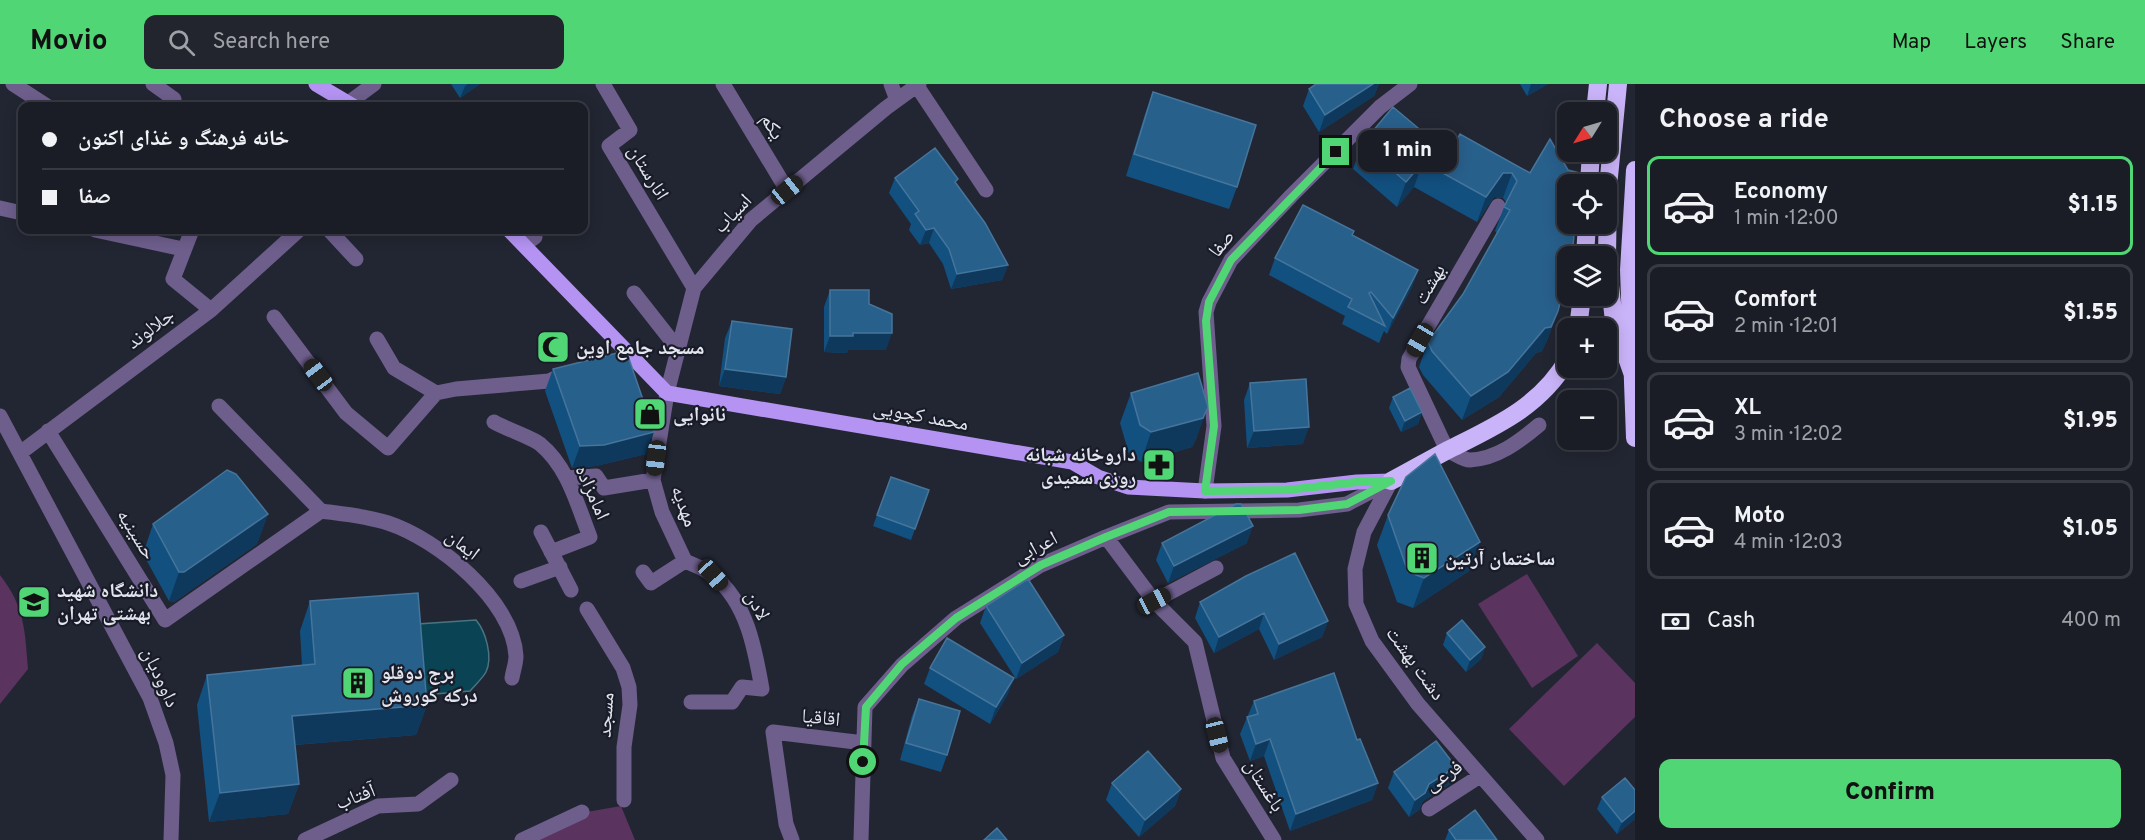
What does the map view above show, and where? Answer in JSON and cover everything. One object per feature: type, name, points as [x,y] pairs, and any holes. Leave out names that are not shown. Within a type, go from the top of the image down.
[{"type":"highway","points":[[1596,102],[1598,84]]},
{"type":"highway","points":[[1618,84],[1608,188],[1607,259],[1614,321],[1633,375]]},
{"type":"highway","points":[[1635,170],[1629,270],[1635,438]]},
{"type":"highway","points":[[1391,481],[1448,450],[1494,429],[1529,405],[1557,378]]},
{"type":"main road","points":[[316,84],[345,102]]},
{"type":"main road","points":[[517,234],[530,241],[630,356],[667,393]]},
{"type":"main road","name":"محمد کچویی","points":[[667,393],[1072,462],[1098,477],[1128,487],[1205,491],[1287,490],[1357,482],[1391,481]]},
{"type":"street","points":[[13,84],[41,102]]},
{"type":"street","points":[[153,84],[174,99]]},
{"type":"street","points":[[353,102],[374,84]]},
{"type":"street","name":"انارستان","points":[[603,84],[630,130],[609,146],[694,288]]},
{"type":"street","name":"یکم","points":[[723,84],[787,190]]},
{"type":"street","points":[[891,84],[897,100]]},
{"type":"street","name":"صفا","points":[[1205,491],[1214,426],[1206,312],[1221,276],[1231,260],[1291,196],[1380,107],[1410,84]]},
{"type":"street","points":[[918,85],[987,190]]},
{"type":"street","name":"اسیاب","points":[[667,393],[694,288],[751,220],[918,85]]},
{"type":"street","name":"بهشت","points":[[1448,450],[1408,367],[1409,359],[1498,206]]},
{"type":"street","points":[[0,208],[18,212]]},
{"type":"street","points":[[115,234],[183,249]]},
{"type":"street","points":[[190,234],[173,279],[211,309]]},
{"type":"street","name":"جلالوند","points":[[20,453],[211,309],[295,234]]},
{"type":"street","points":[[333,234],[356,259]]},
{"type":"street","points":[[634,293],[678,349]]},
{"type":"street","points":[[274,317],[346,413],[388,448],[436,393]]},
{"type":"street","points":[[377,339],[394,368],[436,393],[549,381],[581,367]]},
{"type":"street","points":[[611,359],[630,356]]},
{"type":"street","name":"مهدیه","points":[[667,393],[653,480],[662,512],[685,561]]},
{"type":"street","points":[[219,406],[321,511]]},
{"type":"street","name":"داوودیان","points":[[0,416],[150,698],[166,743],[173,776],[171,840]]},
{"type":"street","name":"امامزاده","points":[[494,422],[538,442],[553,456],[567,478],[590,537],[551,552]]},
{"type":"street","points":[[1448,450],[1468,460],[1490,455],[1516,444],[1539,425]]},
{"type":"street","name":"حسینیه","points":[[48,431],[165,620],[321,511]]},
{"type":"street","points":[[567,478],[596,476],[604,488],[653,480]]},
{"type":"street","name":"اعرابی","points":[[861,840],[866,707],[902,664],[956,618],[1041,565],[1169,512],[1299,510],[1347,504],[1391,481]]},
{"type":"street","name":"دشت بهشت","points":[[1391,481],[1364,532],[1355,569],[1356,604],[1372,641],[1418,704],[1537,840]]},
{"type":"street","name":"ایمان","points":[[321,511],[368,518],[389,524],[436,548],[462,567],[488,595],[510,631],[516,655],[512,678]]},
{"type":"street","points":[[541,532],[571,590]]},
{"type":"street","name":"باغستان","points":[[1106,537],[1154,601],[1195,642],[1223,758],[1274,840]]},
{"type":"street","points":[[643,572],[651,583],[685,561]]},
{"type":"street","name":"لادن","points":[[685,561],[713,575],[735,599],[754,644],[762,689],[742,687],[732,702],[691,702]]},
{"type":"street","points":[[521,581],[560,567]]},
{"type":"street","points":[[1154,601],[1216,568]]},
{"type":"street","name":"مسجد","points":[[587,609],[623,668],[629,687],[630,705],[624,747],[624,800]]},
{"type":"street","name":"اقاقیا","points":[[792,840],[786,824],[773,732],[864,742]]},
{"type":"street","name":"فرعی","points":[[1429,809],[1480,776]]},
{"type":"street","name":"آفتاب","points":[[305,840],[378,806],[418,804],[451,780]]},
{"type":"street","points":[[522,840],[582,812]]},
{"type":"shaded area","points":[[1527,574],[1578,656],[1532,688],[1478,604]]},
{"type":"shaded area","points":[[0,575],[19,609],[28,669],[0,704]]},
{"type":"shaded area","points":[[1597,643],[1635,683],[1635,717],[1564,786],[1509,729]]},
{"type":"shaded area","points":[[621,806],[635,840],[528,840],[575,814]]},
{"type":"water","points":[[476,620],[480,625],[489,652],[488,666],[484,675],[470,691],[423,695],[418,624]]},
{"type":"building","points":[[1316,84],[1373,84],[1325,115],[1309,89]]},
{"type":"building","points":[[1153,92],[1256,125],[1237,187],[1134,154]]},
{"type":"building","points":[[1393,107],[1449,154],[1460,134],[1530,173],[1550,139],[1557,151],[1557,162],[1563,162],[1568,170],[1580,173],[1557,174],[1557,234],[1574,234],[1573,246],[1557,246],[1557,306],[1559,306],[1551,327],[1545,328],[1508,372],[1471,396],[1432,351],[1428,342],[1463,294],[1510,210],[1504,207],[1517,181],[1512,173],[1503,173],[1486,197],[1423,162],[1406,182],[1362,144]]},
{"type":"building","points":[[935,148],[958,179],[955,182],[985,223],[1008,265],[957,274],[949,249],[934,228],[926,230],[915,214],[919,211],[895,178]]},
{"type":"building","points":[[1303,205],[1354,231],[1352,235],[1418,270],[1393,318],[1371,292],[1369,293],[1385,326],[1348,307],[1352,299],[1275,258]]},
{"type":"building","points":[[830,290],[869,290],[869,304],[892,314],[892,333],[853,333],[853,336],[830,336]]},
{"type":"building","points":[[732,321],[792,329],[786,377],[725,369]]},
{"type":"building","points":[[621,352],[627,353],[654,432],[604,445],[580,446],[553,369]]},
{"type":"building","points":[[1198,373],[1208,407],[1203,418],[1151,432],[1140,425],[1131,393]]},
{"type":"building","points":[[1306,379],[1309,427],[1254,431],[1250,383]]},
{"type":"building","points":[[1410,388],[1422,412],[1405,421],[1393,397]]},
{"type":"building","points":[[1435,454],[1480,542],[1424,578],[1408,572],[1388,515],[1406,477]]},
{"type":"building","points":[[227,470],[236,474],[268,514],[184,572],[179,572],[153,524]]},
{"type":"building","points":[[891,477],[929,490],[915,529],[877,515]]},
{"type":"building","points":[[1236,504],[1241,504],[1253,526],[1174,566],[1162,543]]},
{"type":"building","points":[[1295,553],[1328,621],[1279,644],[1264,613],[1219,637],[1200,602],[1246,576]]},
{"type":"building","points":[[1028,579],[1064,635],[1022,663],[986,606]]},
{"type":"building","points":[[418,593],[427,705],[292,716],[299,784],[220,793],[207,675],[315,664],[310,601]]},
{"type":"building","points":[[1462,620],[1485,647],[1470,660],[1447,633]]},
{"type":"building","points":[[947,638],[1014,678],[996,707],[930,668]]},
{"type":"building","points":[[1334,673],[1357,740],[1360,739],[1378,783],[1296,814],[1270,739],[1256,744],[1247,717],[1258,714],[1254,701]]},
{"type":"building","points":[[919,699],[960,711],[947,755],[906,743]]},
{"type":"building","points":[[1436,741],[1456,767],[1429,784],[1425,793],[1415,800],[1394,772]]},
{"type":"building","points":[[1148,751],[1181,789],[1145,820],[1112,783]]},
{"type":"building","points":[[1625,778],[1635,790],[1635,811],[1622,822],[1602,797]]},
{"type":"building","points":[[1475,810],[1497,840],[1456,840],[1449,830]]},
{"type":"building","points":[[997,828],[1007,840],[984,840]]},
{"type":"place","name":"مسجد جامع اوین","points":[[553,347]]},
{"type":"place","name":"نانوایی","points":[[650,414]]},
{"type":"place","name":"داروخانه شبانه روزی سعیدی","points":[[1159,465]]},
{"type":"place","name":"ساختمان آرتین","points":[[1422,558]]},
{"type":"place","name":"دانشگاه شهید بهشتی تهران","points":[[34,602]]},
{"type":"place","name":"برج دوقلو درکه کوروش","points":[[358,683]]},
{"type":"route","points":[[863,762],[866,707],[902,664],[956,618],[1041,565],[1169,512],[1299,510],[1347,504],[1391,481],[1357,482],[1287,490],[1205,491],[1214,426],[1206,321],[1209,302],[1231,260],[1336,152]]}]
